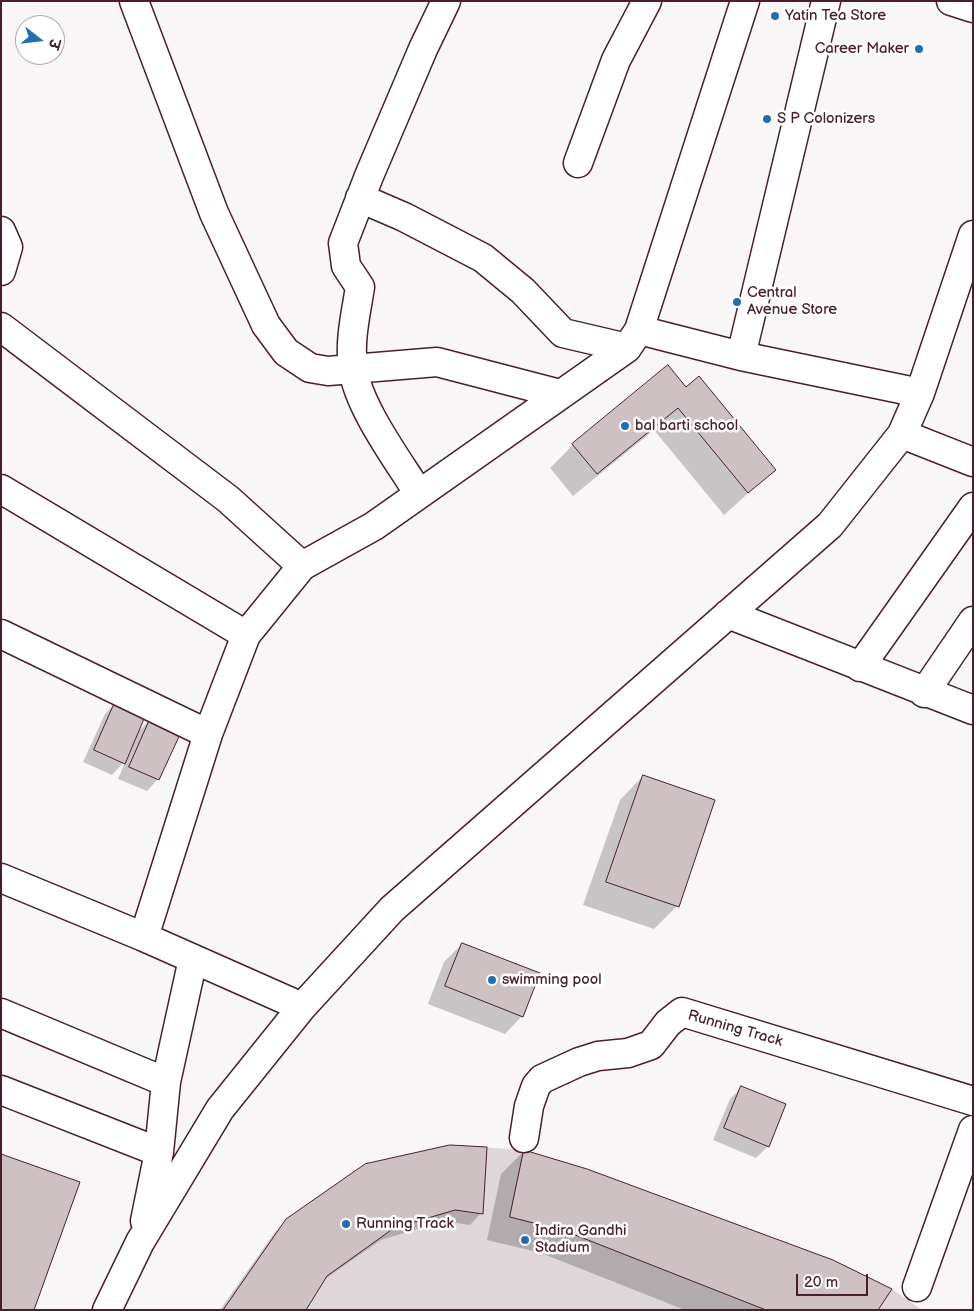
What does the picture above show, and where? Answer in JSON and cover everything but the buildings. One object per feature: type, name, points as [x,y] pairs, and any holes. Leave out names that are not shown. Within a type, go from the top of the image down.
[{"type":"street","points":[[134,1],[214,213],[266,325],[286,352],[310,368],[328,371],[437,362],[560,394]]},
{"type":"street","points":[[419,494],[359,393],[353,368],[352,342],[360,287],[346,266],[343,243],[423,49],[446,1]]},
{"type":"street","points":[[578,163],[616,60],[647,1]]},
{"type":"street","points":[[144,937],[208,734],[246,635],[302,566],[374,526],[560,394],[633,339],[745,1]]},
{"type":"street","points":[[741,356],[826,1]]},
{"type":"street","points":[[951,1],[973,8]]},
{"type":"street","points":[[360,198],[404,217],[483,258],[523,291],[562,332],[633,339],[741,356],[920,393]]},
{"type":"street","points":[[1,231],[8,247],[1,271]]},
{"type":"street","points":[[107,1310],[140,1242],[220,1109],[302,1007],[392,909],[830,525],[902,434],[920,393],[973,235]]},
{"type":"street","points":[[1,327],[228,499],[302,566]]},
{"type":"street","points":[[902,434],[973,462]]},
{"type":"street","points":[[1,488],[246,635]]},
{"type":"street","points":[[860,667],[973,506]]},
{"type":"street","points":[[728,614],[924,693],[973,710]]},
{"type":"street","points":[[924,693],[973,620]]},
{"type":"street","points":[[1,634],[208,734]]},
{"type":"street","points":[[1,878],[144,937],[302,1007]]},
{"type":"street","points":[[140,1242],[159,1152],[166,1082],[193,959]]},
{"type":"street","name":"Running Track","points":[[524,1138],[529,1106],[536,1086],[542,1079],[579,1062],[598,1056],[628,1053],[651,1045],[668,1023],[682,1012],[973,1101]]},
{"type":"street","points":[[1,1013],[166,1082]]},
{"type":"street","points":[[1,1090],[159,1152]]},
{"type":"street","points":[[917,1287],[973,1130]]},
{"type":"shaded area","name":"Indira Gandhi Stadium","points":[[450,1145],[524,1150],[587,1169],[833,1260],[892,1289],[922,1310],[223,1310],[286,1219],[365,1164]]},
{"type":"place","name":"Yatin Tea Store","points":[[775,16]]},
{"type":"place","name":"Career Maker","points":[[919,49]]},
{"type":"place","name":"S P Colonizers","points":[[767,119]]},
{"type":"place","name":"Central Avenue Store","points":[[737,302]]},
{"type":"place","name":"bal barti school","points":[[625,426]]},
{"type":"place","name":"swimming pool","points":[[492,980]]},
{"type":"place","name":"Running Track","points":[[346,1224]]},
{"type":"place","name":"Indira Gandhi Stadium","points":[[525,1240]]}]
